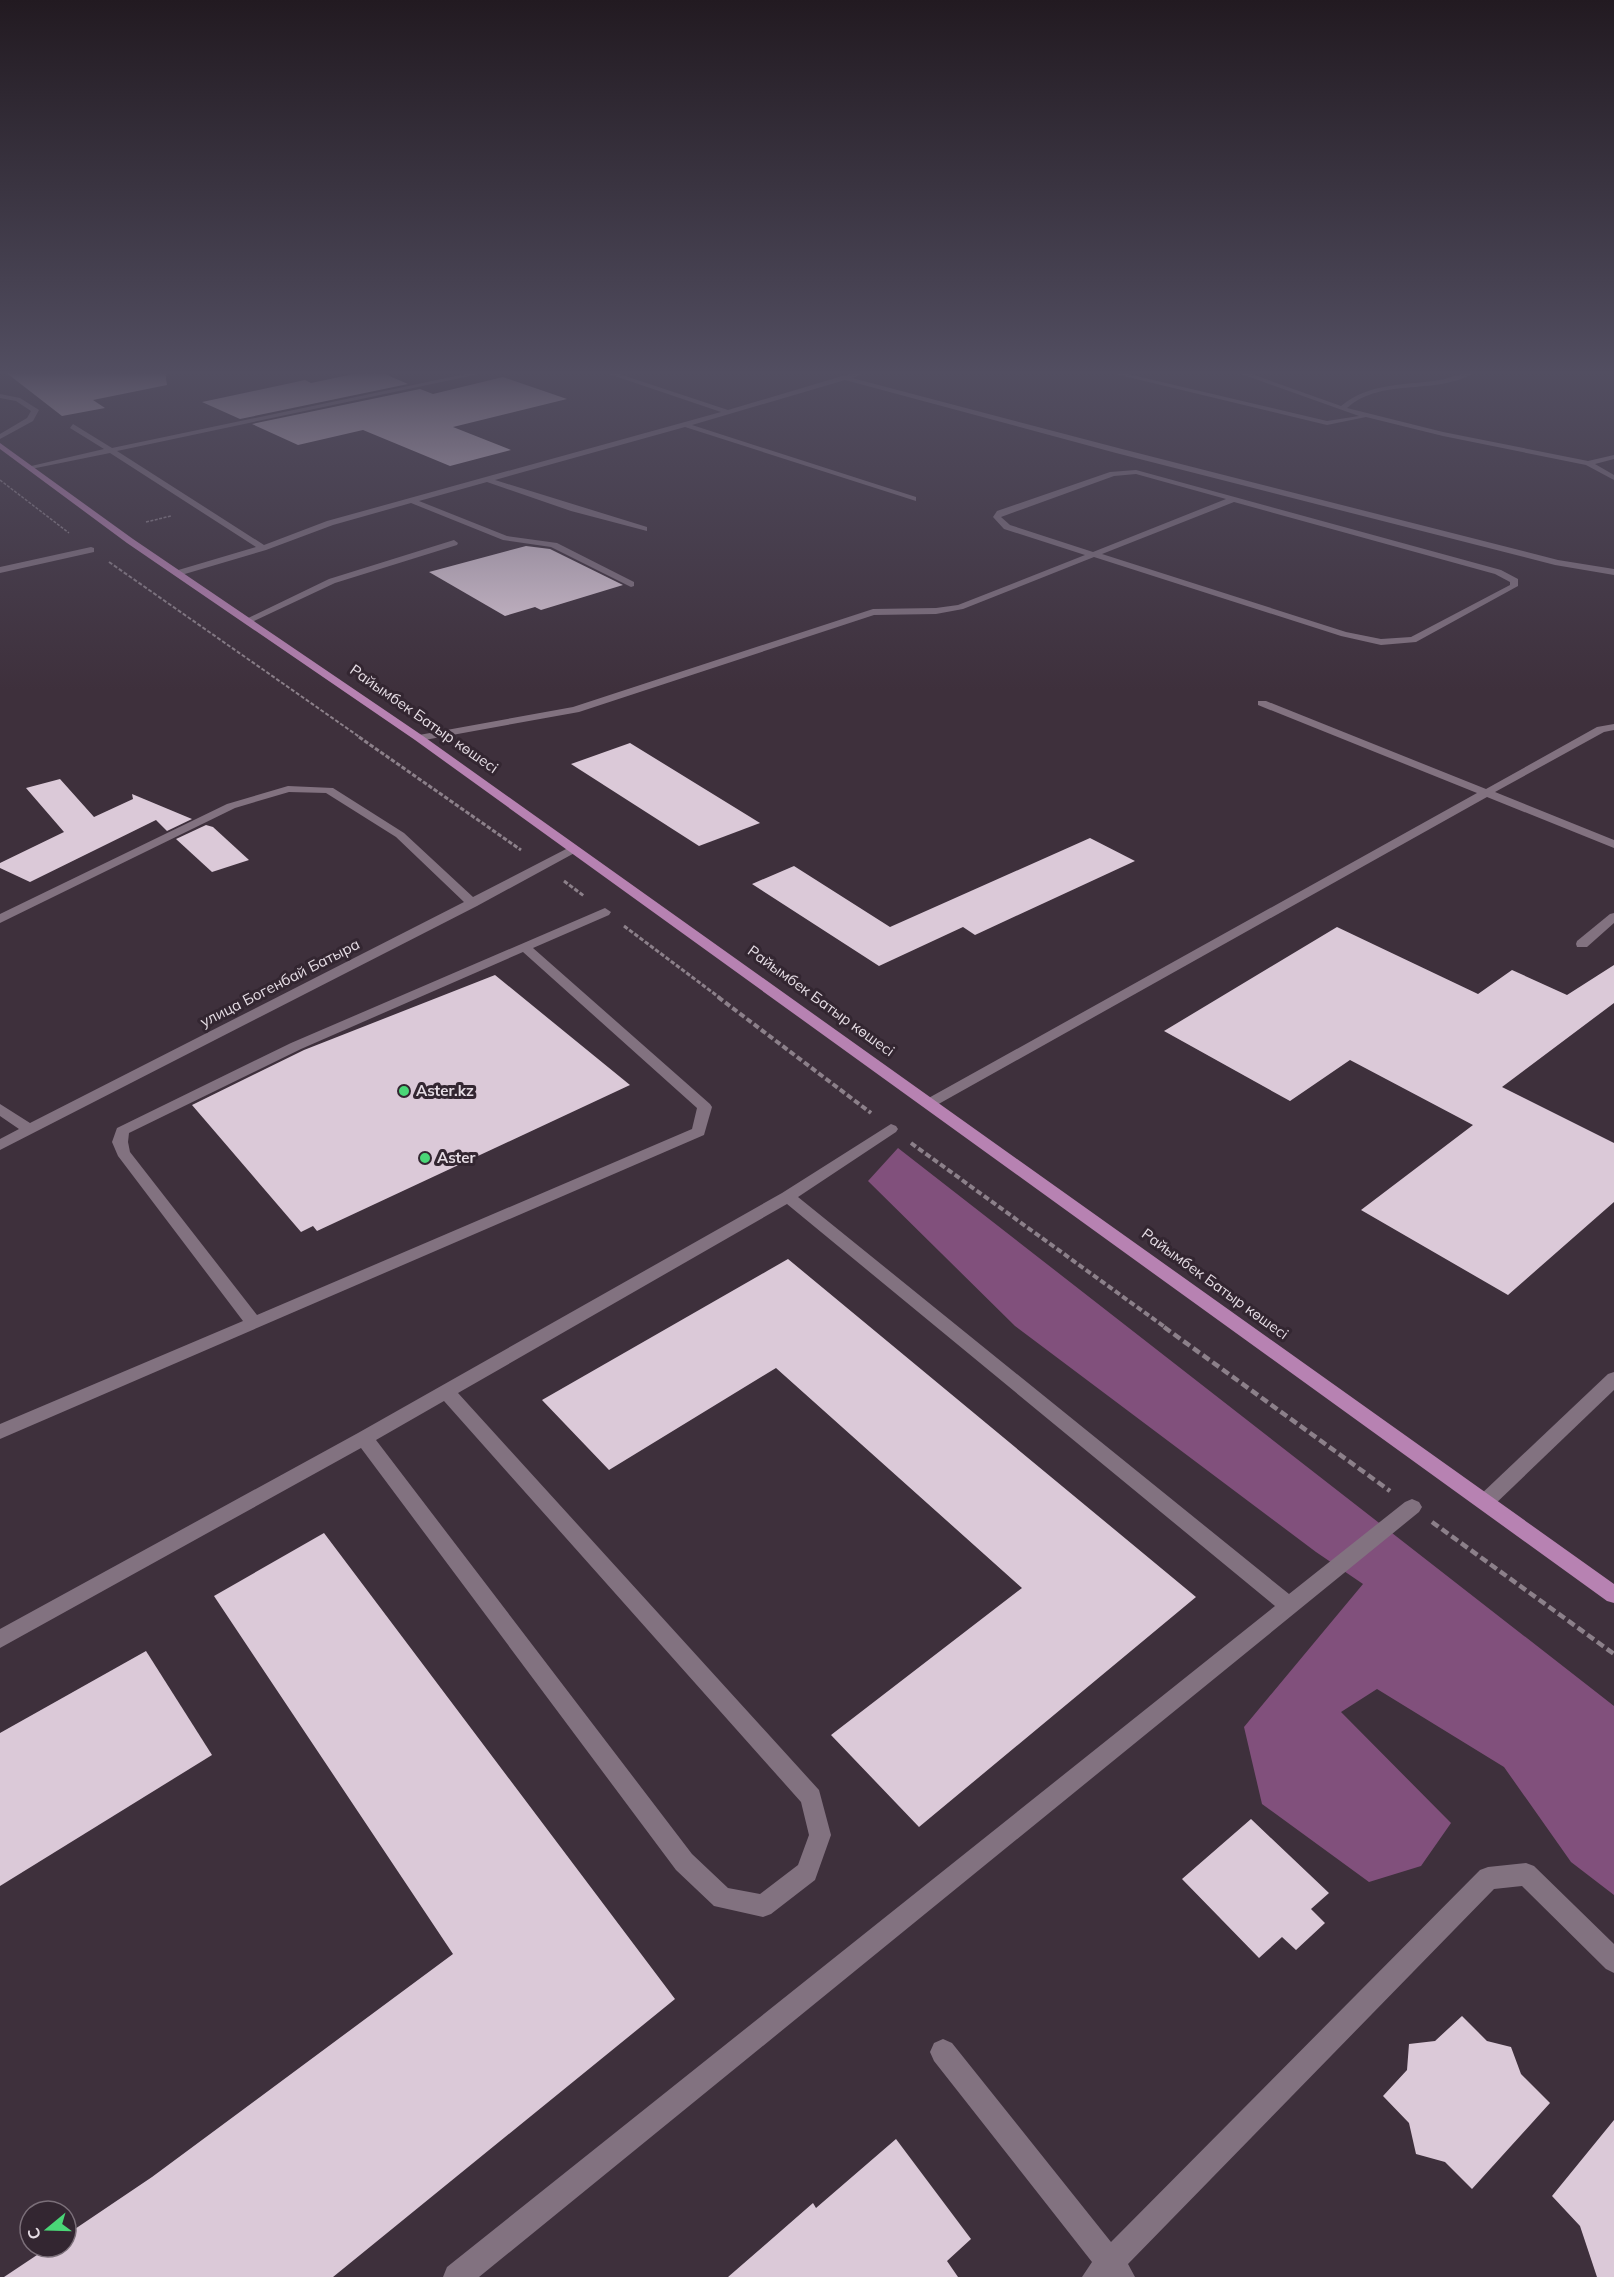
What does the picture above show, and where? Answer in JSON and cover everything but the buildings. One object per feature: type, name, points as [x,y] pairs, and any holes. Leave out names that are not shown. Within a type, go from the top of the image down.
[{"type":"main road","name":"Райымбек Батыр көшесі","points":[[46,477],[178,573],[419,738],[1614,1595]]},
{"type":"street","points":[[154,477],[263,548]]},
{"type":"street","points":[[178,573],[263,548],[330,523],[498,477]]},
{"type":"street","points":[[847,477],[913,499]]},
{"type":"street","points":[[1106,477],[1000,513],[997,517],[1007,526],[1344,634],[1381,642],[1413,640],[1514,586],[1515,581],[1498,572],[1158,477]]},
{"type":"street","points":[[1222,477],[1558,563],[1614,572]]},
{"type":"street","points":[[488,480],[574,509],[644,529]]},
{"type":"street","points":[[419,738],[575,710],[873,612],[960,607],[1234,499]]},
{"type":"street","points":[[412,501],[506,538],[554,545],[631,584]]},
{"type":"street","points":[[249,620],[332,581],[454,543]]},
{"type":"street","points":[[0,570],[91,550]]},
{"type":"street","points":[[1262,703],[1484,794],[1498,796],[1614,844]]},
{"type":"street","points":[[930,1103],[1601,729],[1614,727]]},
{"type":"street","points":[[0,919],[231,806],[288,789],[329,790],[400,835],[473,903]]},
{"type":"street","name":"улица Богенбай Батыра","points":[[0,1145],[574,850]]},
{"type":"street","points":[[254,1323],[123,1154],[120,1142],[122,1131],[296,1046],[605,912]]},
{"type":"street","points":[[1582,944],[1614,917]]},
{"type":"street","points":[[0,1432],[699,1132],[705,1107],[524,947]]},
{"type":"street","points":[[0,1109],[30,1130]]},
{"type":"street","points":[[0,1639],[364,1438],[788,1197],[891,1129]]},
{"type":"street","points":[[788,1197],[1289,1606]]},
{"type":"street","points":[[1485,1502],[1614,1379]]},
{"type":"street","points":[[364,1438],[684,1862],[722,1898],[763,1906],[807,1872],[820,1835],[811,1797],[446,1392]]},
{"type":"street","points":[[457,2277],[1412,1507]]},
{"type":"street","points":[[943,2052],[1109,2272],[1488,1878],[1526,1874],[1614,1961]]},
{"type":"path","points":[[0,480],[91,550],[543,865],[891,1129],[1614,1654]]},
{"type":"shaded area","points":[[898,1148],[1614,1706],[1614,1895],[1571,1862],[1504,1767],[1377,1689],[1341,1712],[1451,1823],[1421,1866],[1369,1882],[1262,1804],[1244,1727],[1363,1584],[1316,1552],[1015,1326],[868,1181]]},
{"type":"place","name":"Aster.kz","points":[[404,1091]]},
{"type":"place","name":"Aster","points":[[425,1158]]}]
